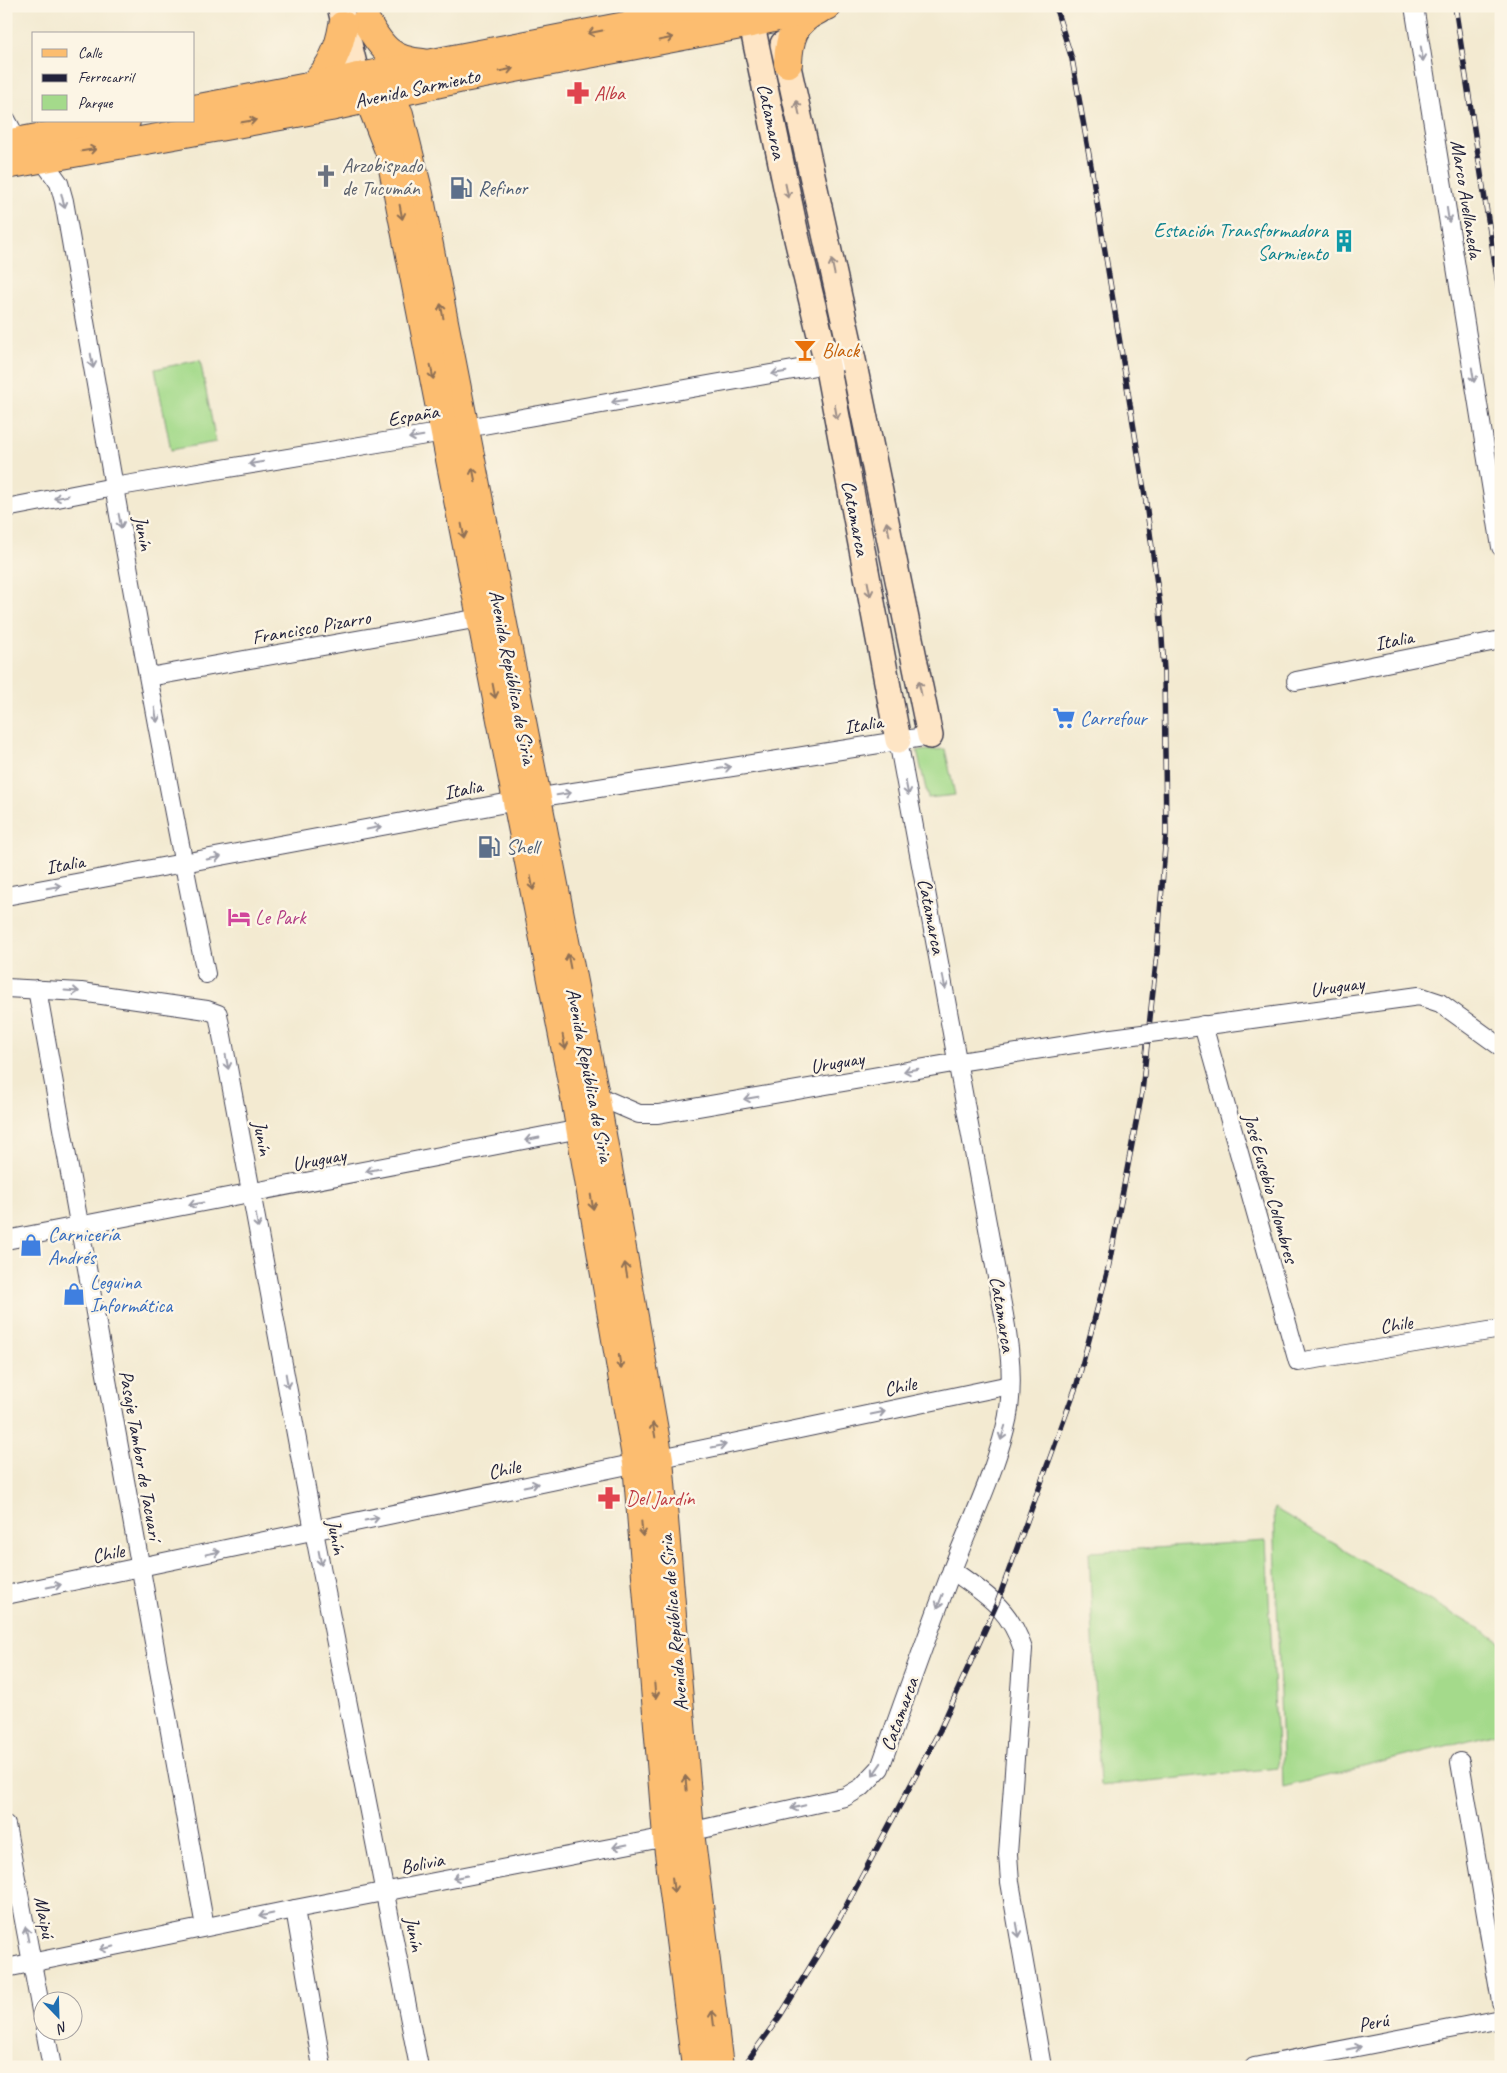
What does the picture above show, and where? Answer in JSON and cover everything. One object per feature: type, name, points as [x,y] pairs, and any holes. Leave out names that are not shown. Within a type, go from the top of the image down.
[{"type":"main road","name":"Avenida Sarmiento","points":[[440,73],[729,6]]},
{"type":"main road","name":"Avenida Sarmiento","points":[[9,142],[41,158],[322,96],[440,73],[762,13],[825,7]]},
{"type":"main road","points":[[788,63],[789,44],[798,24],[807,15],[825,7]]},
{"type":"main road","name":"Catamarca","points":[[762,13],[788,63],[841,362],[898,740]]},
{"type":"main road","name":"Catamarca","points":[[762,13],[797,239],[841,362],[930,736]]},
{"type":"main road","points":[[353,15],[389,53],[440,73],[427,98],[414,117],[400,155],[362,116],[322,96],[324,74],[336,54],[353,15]]},
{"type":"main road","points":[[353,15],[374,86]]},
{"type":"main road","name":"Avenida República de Siria","points":[[374,86],[400,155],[526,800],[648,1461],[679,1834],[711,2065]]},
{"type":"main road","name":"Avenida Sarmiento","points":[[195,109],[322,96]]},
{"type":"main road","name":"Avenida Sarmiento","points":[[9,142],[120,122]]},
{"type":"main road","name":"Avenida República de Siria","points":[[454,430],[480,618],[526,800]]},
{"type":"main road","name":"Avenida República de Siria","points":[[584,1110],[648,1461]]},
{"type":"street","name":"Marco Avellaneda","points":[[1414,6],[1501,547]]},
{"type":"street","name":"Junín","points":[[41,158],[59,183],[64,201],[114,487],[206,974]]},
{"type":"street","name":"España","points":[[6,508],[114,487],[841,362]]},
{"type":"street","name":"Francisco Pizarro","points":[[149,677],[480,618]]},
{"type":"street","name":"Italia","points":[[1296,680],[1501,640]]},
{"type":"street","name":"Italia","points":[[6,896],[526,800],[930,736]]},
{"type":"street","name":"Catamarca","points":[[845,1796],[862,1787],[880,1768],[952,1570],[980,1503],[1006,1427],[1010,1385],[1007,1332],[959,1062],[898,740]]},
{"type":"street","points":[[6,988],[37,989]]},
{"type":"street","name":"Junín","points":[[37,989],[82,992],[207,1010],[218,1014],[314,1531],[419,2067]]},
{"type":"street","name":"Pasaje Tambor de Tacuarí","points":[[37,989],[205,1928]]},
{"type":"street","name":"Uruguay","points":[[6,1240],[252,1194],[584,1110],[658,1114],[959,1062],[1112,1038],[1419,996],[1440,1003],[1501,1047]]},
{"type":"street","name":"José Eusebio Colombres","points":[[1203,1025],[1298,1362]]},
{"type":"street","name":"Chile","points":[[1298,1362],[1501,1329]]},
{"type":"street","name":"Chile","points":[[6,1595],[1010,1385]]},
{"type":"street","points":[[952,1570],[997,1603],[1017,1631],[1023,1649],[1008,1854],[1010,1882],[1042,2067]]},
{"type":"street","points":[[1460,1762],[1501,2002]]},
{"type":"street","name":"Bolivia","points":[[6,1968],[679,1834],[845,1796]]},
{"type":"street","name":"Maipú","points":[[6,1825],[37,1990]]},
{"type":"street","points":[[295,1909],[322,2067]]},
{"type":"street","name":"Perú","points":[[1254,2067],[1501,2019]]},
{"type":"street","points":[[47,2040],[52,2067]]},
{"type":"green space","points":[[200,360],[216,442],[171,450],[155,369]]},
{"type":"green space","points":[[945,749],[955,795],[928,798],[917,751]]},
{"type":"green space","points":[[1274,1508],[1501,1642],[1501,1732],[1283,1787]]},
{"type":"green space","points":[[1266,1541],[1278,1768],[1100,1786],[1089,1552]]},
{"type":"railway","points":[[743,2067],[780,2016],[837,1923],[940,1730],[997,1603],[1077,1384],[1108,1269],[1142,1092],[1157,953],[1166,833],[1164,671],[1160,606],[1145,496],[1091,166],[1072,59],[1055,6]]},
{"type":"railway","points":[[1455,6],[1501,303]]},
{"type":"place","name":"Alba","points":[[578,93]]},
{"type":"place","name":"Arzobispado de Tucumán","points":[[326,176]]},
{"type":"place","name":"Refinor","points":[[461,188]]},
{"type":"place","name":"Estación Transformadora Sarmiento","points":[[1344,241]]},
{"type":"place","name":"Black","points":[[805,350]]},
{"type":"place","name":"Carrefour","points":[[1064,718]]},
{"type":"place","name":"Shell","points":[[489,847]]},
{"type":"place","name":"Le Park","points":[[239,917]]},
{"type":"place","name":"Carnicería Andrés","points":[[31,1245]]},
{"type":"place","name":"Leguina Informática","points":[[74,1294]]},
{"type":"place","name":"Del Jardín","points":[[609,1498]]}]
